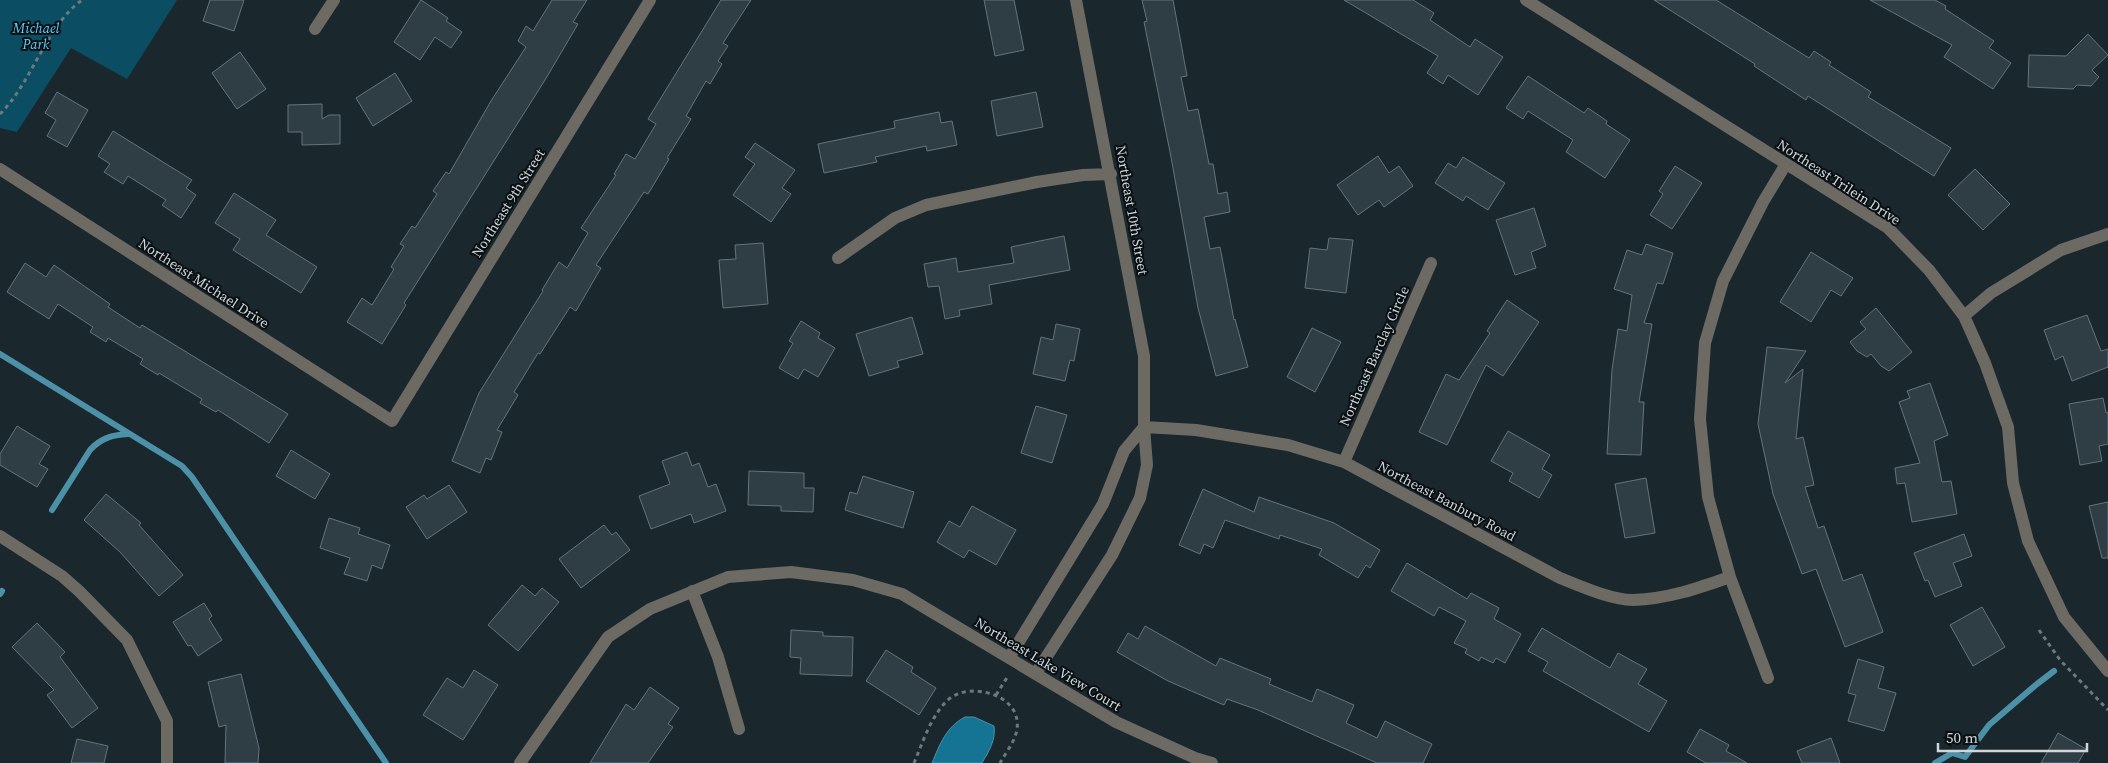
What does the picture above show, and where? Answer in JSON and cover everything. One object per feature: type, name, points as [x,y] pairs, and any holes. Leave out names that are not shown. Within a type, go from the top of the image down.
[{"type":"street","points":[[315,29],[334,0]]},
{"type":"street","name":"Northeast 9th Street","points":[[392,421],[650,0]]},
{"type":"street","name":"Northeast 10th Street","points":[[1036,673],[1112,555],[1140,498],[1147,465],[1144,427],[1144,356],[1111,174],[1076,0]]},
{"type":"street","name":"Northeast Trilein Drive","points":[[1526,0],[1888,228],[1930,270],[1964,316],[2008,427],[2013,483],[2028,541],[2064,617],[2108,671]]},
{"type":"street","points":[[1768,678],[1730,577],[1708,497],[1700,419],[1705,343],[1723,281],[1763,202],[1786,164]]},
{"type":"street","name":"Northeast Michael Drive","points":[[0,170],[392,421]]},
{"type":"street","points":[[838,258],[895,218],[926,205],[1037,182],[1111,174]]},
{"type":"street","points":[[1964,316],[1991,293],[2061,250],[2108,234]]},
{"type":"street","name":"Northeast Barclay Circle","points":[[1344,462],[1431,263]]},
{"type":"street","points":[[1013,660],[1103,504],[1124,451],[1144,427]]},
{"type":"street","name":"Northeast Banbury Road","points":[[1144,427],[1196,430],[1288,445],[1344,462],[1560,578],[1595,592],[1632,600],[1690,592],[1730,577]]},
{"type":"street","points":[[0,536],[62,576],[79,590],[127,640],[167,721],[167,763]]},
{"type":"street","name":"Northeast Lake View Court","points":[[520,763],[608,637],[650,609],[728,577],[791,572],[853,580],[902,594],[1116,722],[1194,760],[1212,763]]},
{"type":"street","points":[[692,591],[718,657],[740,729]]},
{"type":"path","points":[[0,114],[27,79],[68,12],[82,0]]},
{"type":"path","points":[[2039,630],[2060,660],[2108,710]]},
{"type":"path","points":[[996,695],[1013,660]]},
{"type":"path","points":[[914,763],[930,727],[948,700],[955,695],[966,692],[996,695],[1005,699],[1016,716],[1017,728],[1012,743],[1000,763]]},
{"type":"green space","name":"Michael Park","points":[[0,0],[177,0],[127,79],[71,48],[17,132],[0,128]]},
{"type":"shaded area","points":[[965,717],[974,717],[994,726],[993,741],[982,763],[932,763],[948,731]]},
{"type":"building","points":[[210,0],[244,0],[234,31],[203,21]]},
{"type":"building","points":[[421,0],[448,18],[446,21],[462,32],[451,48],[435,37],[420,60],[394,42]]},
{"type":"building","points":[[552,0],[587,0],[573,22],[578,24],[545,80],[404,303],[406,305],[382,344],[347,322],[362,298],[372,305],[394,269],[391,267],[404,246],[400,244],[412,226],[415,228],[437,194],[433,191],[446,172],[449,174],[491,101],[526,47],[518,41],[526,26],[533,31]]},
{"type":"building","points":[[721,0],[751,0],[723,43],[728,46],[718,61],[722,64],[710,84],[706,81],[686,116],[691,119],[667,158],[669,159],[648,194],[644,192],[596,265],[601,268],[576,311],[570,307],[514,392],[518,395],[497,430],[502,432],[491,460],[486,458],[480,473],[452,461],[479,393],[559,262],[567,268],[588,233],[581,228],[616,175],[614,174],[626,154],[635,159],[656,124],[648,119]]},
{"type":"building","points":[[984,0],[1014,0],[1024,50],[995,56]]},
{"type":"building","points":[[1142,0],[1173,0],[1187,76],[1181,77],[1188,111],[1198,109],[1209,164],[1213,164],[1218,194],[1227,192],[1230,212],[1204,217],[1210,249],[1220,247],[1234,320],[1248,367],[1216,376],[1198,308],[1144,22],[1147,21]]},
{"type":"building","points":[[1344,0],[1413,0],[1434,13],[1430,20],[1470,47],[1475,39],[1503,57],[1478,95],[1448,75],[1443,84],[1427,73],[1438,56]]},
{"type":"building","points":[[1654,0],[1716,0],[1809,58],[1814,51],[1831,62],[1829,65],[1871,92],[1868,97],[1951,148],[1934,176],[1808,96],[1806,100],[1754,66],[1755,64]]},
{"type":"building","points":[[1870,0],[1935,0],[1946,6],[1945,9],[1994,41],[1989,48],[2011,63],[1993,89],[1944,57],[1952,45]]},
{"type":"building","points":[[2088,34],[2108,55],[2092,70],[2099,77],[2091,86],[2077,85],[2073,89],[2028,87],[2029,55],[2066,56]]},
{"type":"building","points":[[240,52],[266,89],[237,109],[212,73]]},
{"type":"building","points":[[395,73],[412,101],[373,126],[356,98]]},
{"type":"building","points":[[1528,76],[1584,113],[1588,108],[1607,121],[1606,124],[1630,140],[1605,178],[1566,152],[1573,140],[1528,111],[1523,119],[1506,108]]},
{"type":"building","points":[[57,92],[88,110],[67,147],[47,136],[56,120],[45,113]]},
{"type":"building","points":[[1036,92],[1043,127],[997,136],[991,101]]},
{"type":"building","points":[[322,104],[322,119],[329,115],[340,115],[340,144],[302,145],[302,132],[288,132],[288,105]]},
{"type":"building","points":[[939,112],[941,123],[952,121],[957,145],[927,151],[926,146],[875,157],[877,162],[824,173],[818,144],[895,128],[894,121]]},
{"type":"building","points":[[113,131],[192,180],[186,188],[196,195],[181,218],[162,205],[166,200],[128,176],[123,184],[104,172],[110,164],[98,156]]},
{"type":"building","points":[[755,143],[795,170],[782,188],[791,194],[771,222],[733,195],[755,164],[745,157]]},
{"type":"building","points":[[1378,156],[1389,173],[1399,166],[1413,186],[1384,207],[1379,200],[1358,215],[1337,185]]},
{"type":"building","points":[[1463,157],[1505,183],[1488,210],[1466,196],[1463,201],[1435,183],[1448,163],[1456,168]]},
{"type":"building","points":[[1675,166],[1702,183],[1672,229],[1650,215],[1663,194],[1659,191]]},
{"type":"building","points":[[1975,169],[2010,204],[1983,230],[1948,195]]},
{"type":"building","points":[[234,193],[276,220],[266,235],[317,267],[301,293],[233,250],[240,239],[215,223]]},
{"type":"building","points":[[1534,208],[1546,246],[1531,252],[1536,268],[1515,275],[1496,220]]},
{"type":"building","points":[[1064,236],[1070,270],[989,285],[992,304],[959,310],[960,316],[945,319],[939,286],[928,287],[924,264],[956,258],[958,272],[1014,263],[1011,247]]},
{"type":"building","points":[[1329,238],[1353,240],[1346,293],[1305,288],[1310,248],[1327,250]]},
{"type":"building","points":[[763,243],[768,304],[723,308],[719,260],[736,259],[735,245]]},
{"type":"building","points":[[1646,244],[1673,253],[1663,284],[1657,283],[1644,323],[1652,324],[1639,402],[1644,402],[1641,455],[1607,454],[1612,370],[1618,329],[1627,331],[1632,295],[1614,289],[1627,250],[1642,255]]},
{"type":"building","points":[[1811,252],[1853,278],[1841,296],[1831,290],[1811,322],[1780,302]]},
{"type":"building","points":[[25,263],[46,277],[54,265],[110,304],[108,307],[140,328],[142,325],[288,414],[269,443],[218,410],[216,412],[200,403],[202,399],[159,373],[158,375],[140,364],[143,359],[108,338],[106,342],[90,332],[93,327],[58,304],[49,319],[7,292]]},
{"type":"building","points":[[1507,300],[1539,322],[1503,376],[1486,365],[1447,445],[1419,432],[1446,374],[1459,380],[1490,333],[1487,331]]},
{"type":"building","points":[[1876,308],[1912,352],[1889,371],[1881,366],[1871,354],[1867,357],[1857,351],[1850,342],[1866,329],[1860,322]]},
{"type":"building","points":[[2087,315],[2101,351],[2108,349],[2108,367],[2072,381],[2063,356],[2055,360],[2044,330]]},
{"type":"building","points":[[912,317],[923,354],[897,361],[899,367],[869,376],[856,334]]},
{"type":"building","points":[[801,321],[820,333],[818,338],[835,348],[818,377],[804,369],[798,379],[779,368],[793,343],[789,341]]},
{"type":"building","points":[[1056,324],[1080,329],[1074,361],[1070,360],[1065,381],[1033,374],[1041,337],[1053,340]]},
{"type":"building","points":[[1312,328],[1341,342],[1315,392],[1287,377]]},
{"type":"building","points":[[1767,347],[1806,351],[1785,383],[1803,369],[1796,439],[1803,437],[1814,485],[1805,487],[1818,528],[1824,526],[1843,581],[1862,574],[1883,632],[1845,647],[1816,569],[1802,574],[1773,494],[1758,424]]},
{"type":"building","points":[[1930,383],[1948,435],[1934,441],[1942,482],[1951,481],[1957,514],[1912,522],[1905,483],[1897,484],[1895,468],[1920,463],[1899,402],[1910,398],[1907,391]]},
{"type":"building","points":[[2103,398],[2106,413],[2108,412],[2108,444],[2099,446],[2102,461],[2080,465],[2069,404]]},
{"type":"building","points":[[1036,406],[1067,415],[1052,463],[1021,453]]},
{"type":"building","points":[[17,426],[50,446],[39,464],[48,469],[37,487],[0,465],[0,454]]},
{"type":"building","points":[[1508,431],[1550,455],[1542,469],[1552,475],[1539,498],[1509,481],[1513,473],[1491,461]]},
{"type":"building","points":[[291,450],[330,474],[315,499],[276,476]]},
{"type":"building","points":[[687,452],[692,466],[699,463],[708,487],[716,484],[726,511],[694,523],[691,514],[651,529],[639,496],[670,484],[662,461]]},
{"type":"building","points":[[749,471],[804,473],[804,488],[814,488],[813,512],[781,511],[781,506],[748,505]]},
{"type":"building","points":[[863,476],[914,492],[903,528],[845,510],[850,492],[857,494]]},
{"type":"building","points":[[1646,478],[1655,533],[1625,538],[1615,484]]},
{"type":"building","points":[[449,485],[467,512],[427,539],[406,507],[424,495],[427,499]]},
{"type":"building","points":[[1203,489],[1254,512],[1259,497],[1334,523],[1380,550],[1370,568],[1366,565],[1358,578],[1319,555],[1322,549],[1280,535],[1279,539],[1225,520],[1213,548],[1204,544],[1200,554],[1179,545]]},
{"type":"building","points":[[106,494],[141,523],[139,525],[183,575],[159,596],[120,552],[84,520]]},
{"type":"building","points":[[2108,502],[2108,558],[2102,558],[2089,506]]},
{"type":"building","points":[[972,506],[1016,530],[996,565],[969,550],[964,558],[937,542],[949,521],[960,527]]},
{"type":"building","points":[[329,518],[360,528],[358,534],[390,545],[382,569],[372,565],[367,581],[344,574],[350,558],[320,548]]},
{"type":"building","points":[[604,525],[612,535],[616,532],[630,550],[581,588],[559,559]]},
{"type":"building","points":[[1964,534],[1972,556],[1953,563],[1962,586],[1935,597],[1928,580],[1925,581],[1914,553]]},
{"type":"building","points":[[1407,563],[1467,599],[1471,593],[1499,608],[1494,619],[1521,634],[1505,663],[1496,658],[1493,663],[1481,657],[1479,661],[1465,653],[1467,649],[1454,643],[1466,621],[1439,607],[1434,616],[1391,591]]},
{"type":"building","points":[[522,585],[535,596],[542,588],[559,602],[518,651],[488,625]]},
{"type":"building","points":[[204,603],[212,616],[209,619],[222,640],[198,656],[191,645],[188,646],[173,622]]},
{"type":"building","points":[[1982,607],[2005,647],[1973,666],[1950,625]]},
{"type":"building","points":[[37,623],[65,652],[60,657],[98,708],[72,728],[47,695],[54,690],[12,647]]},
{"type":"building","points":[[1145,626],[1216,666],[1220,658],[1271,679],[1269,684],[1312,702],[1317,689],[1354,705],[1346,723],[1377,738],[1385,721],[1432,744],[1423,763],[1377,763],[1258,710],[1227,699],[1224,705],[1168,681],[1117,652],[1128,633],[1138,639]]},
{"type":"building","points":[[1542,628],[1610,668],[1618,653],[1647,669],[1638,684],[1667,701],[1649,732],[1543,671],[1548,662],[1528,651]]},
{"type":"building","points":[[791,630],[823,632],[823,636],[853,637],[852,676],[800,674],[801,658],[790,657]]},
{"type":"building","points":[[886,650],[913,667],[911,672],[936,688],[919,715],[866,681]]},
{"type":"building","points":[[1858,659],[1884,667],[1878,688],[1896,693],[1884,731],[1848,721],[1856,695],[1848,693]]},
{"type":"building","points":[[474,670],[498,685],[463,740],[423,715],[447,678],[463,688]]},
{"type":"building","points":[[241,674],[259,748],[258,763],[225,763],[226,725],[219,727],[208,682]]},
{"type":"building","points":[[650,687],[679,708],[668,724],[673,727],[648,763],[590,763],[626,704],[634,710]]},
{"type":"building","points":[[1700,729],[1729,745],[1726,751],[1747,763],[1706,763],[1687,752]]},
{"type":"building","points":[[2058,733],[2086,749],[2078,763],[2041,763]]},
{"type":"building","points":[[1831,738],[1840,763],[1802,763],[1797,751]]},
{"type":"building","points":[[77,739],[108,746],[104,763],[71,763]]},
{"type":"waterway","points":[[0,354],[182,466],[192,477],[386,763]]},
{"type":"waterway","points":[[52,510],[90,450],[107,438],[128,434]]},
{"type":"waterway","points":[[1935,763],[1952,753],[1965,757],[1989,725],[2054,671]]}]
